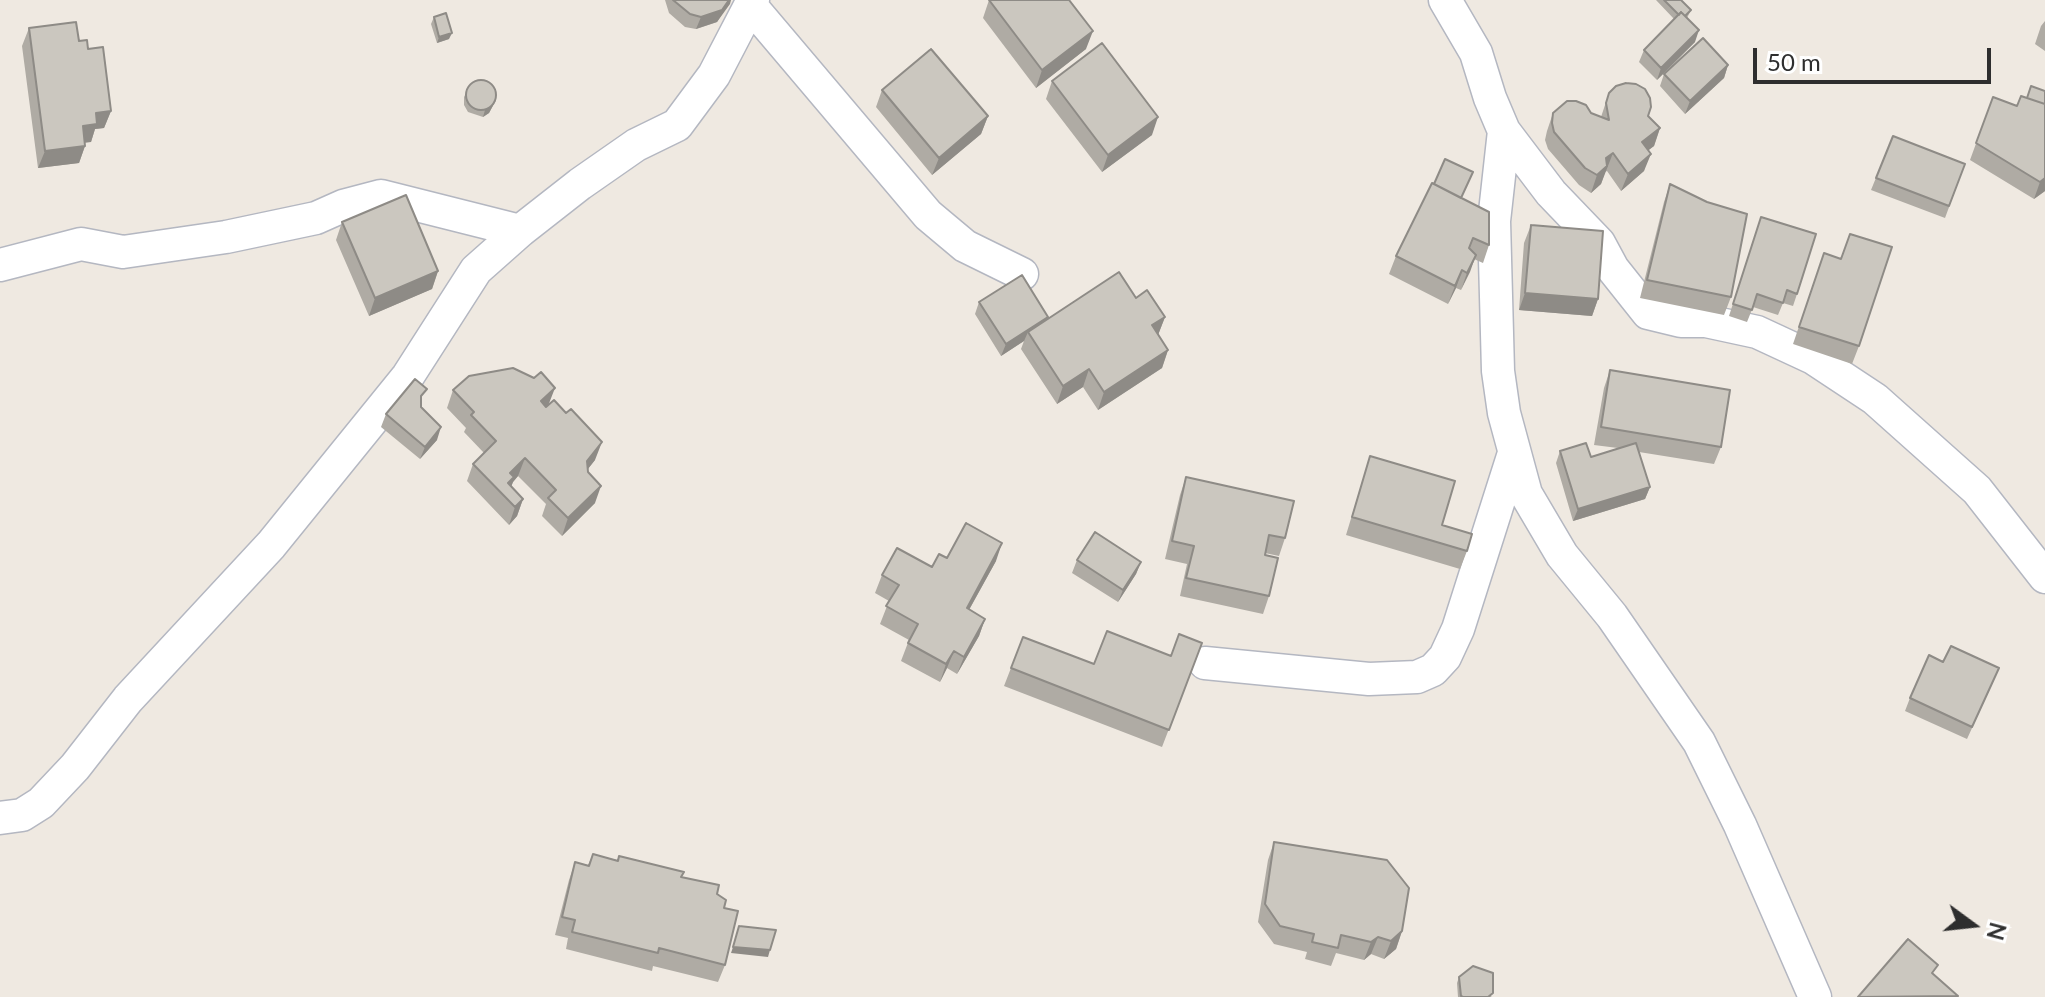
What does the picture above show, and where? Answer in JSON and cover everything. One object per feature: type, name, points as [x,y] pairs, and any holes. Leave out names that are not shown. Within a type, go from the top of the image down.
[{"type":"street","points":[[1445,0],[1476,53],[1504,131],[1551,193],[1599,243],[1613,269],[1648,313],[1757,332],[1813,358],[1875,399],[1977,490],[2045,577]]},
{"type":"street","points":[[0,818],[22,815],[41,803],[75,767],[128,699],[271,545],[408,376],[476,270],[520,231],[636,145],[677,125],[714,75],[752,3],[928,215],[965,246],[1022,274]]},
{"type":"street","points":[[1504,131],[1494,221],[1497,346],[1504,413],[1526,494],[1562,555],[1612,616],[1699,742],[1740,825],[1815,997]]},
{"type":"street","points":[[0,265],[81,244],[123,252],[242,235],[316,218],[343,206],[381,196],[520,231]]},
{"type":"street","points":[[1205,663],[1369,679],[1417,677],[1433,670],[1445,657],[1458,629],[1514,453]]},
{"type":"building","points":[[673,0],[729,0],[722,10],[701,17],[690,14]]},
{"type":"building","points":[[989,0],[1069,0],[1093,31],[1042,70]]},
{"type":"building","points":[[1664,0],[1681,0],[1691,10],[1685,16],[1681,12],[1679,15]]},
{"type":"building","points":[[1681,12],[1699,30],[1661,68],[1644,50]]},
{"type":"building","points":[[446,13],[452,33],[439,37],[434,17]]},
{"type":"building","points":[[76,22],[79,41],[87,40],[88,49],[103,47],[111,111],[96,113],[97,124],[83,126],[85,146],[45,151],[29,28]]},
{"type":"building","points":[[1703,38],[1728,65],[1690,101],[1664,74]]},
{"type":"building","points":[[1102,43],[1158,117],[1108,155],[1052,81]]},
{"type":"building","points":[[931,49],[988,116],[939,158],[882,90]]},
{"type":"building","points":[[481,80],[487,81],[495,89],[495,101],[487,109],[481,110],[475,109],[467,101],[466,95],[467,89],[475,81]]},
{"type":"building","points":[[1626,83],[1645,89],[1651,107],[1648,116],[1660,128],[1642,142],[1651,154],[1628,174],[1613,153],[1606,158],[1607,166],[1597,175],[1585,168],[1554,132],[1553,113],[1567,101],[1576,101],[1586,105],[1591,113],[1609,120],[1606,103],[1609,93],[1616,86]]},
{"type":"building","points":[[2031,86],[2045,91],[2045,104],[2027,98]]},
{"type":"building","points":[[2021,96],[2045,104],[2045,178],[2040,182],[1976,143],[1993,97],[2017,106]]},
{"type":"building","points":[[1893,136],[1965,164],[1949,206],[1876,178]]},
{"type":"building","points":[[1445,159],[1473,172],[1461,198],[1434,184]]},
{"type":"building","points":[[1432,183],[1489,212],[1489,245],[1473,238],[1469,248],[1476,255],[1467,273],[1462,270],[1455,286],[1396,256]]},
{"type":"building","points":[[1670,184],[1707,202],[1747,214],[1731,297],[1647,280]]},
{"type":"building","points":[[406,195],[438,271],[375,298],[342,222]]},
{"type":"building","points":[[1761,217],[1816,234],[1797,294],[1787,290],[1783,303],[1757,294],[1752,310],[1733,304]]},
{"type":"building","points":[[1531,225],[1603,231],[1598,299],[1525,293]]},
{"type":"building","points":[[1850,234],[1892,247],[1859,346],[1799,327],[1824,253],[1841,259]]},
{"type":"building","points":[[1119,272],[1136,298],[1147,290],[1165,317],[1152,325],[1168,350],[1104,392],[1089,369],[1063,386],[1028,332]]},
{"type":"building","points":[[1022,275],[1048,317],[1006,344],[979,302]]},
{"type":"building","points":[[513,368],[534,378],[541,372],[555,388],[541,401],[546,407],[554,400],[566,413],[571,409],[602,442],[587,461],[588,472],[601,486],[568,518],[548,498],[556,490],[525,458],[510,473],[514,477],[508,483],[523,499],[515,507],[473,464],[496,441],[453,390],[469,376]]},
{"type":"building","points":[[1610,370],[1730,390],[1721,447],[1601,427]]},
{"type":"building","points":[[415,379],[427,389],[421,396],[421,407],[441,427],[425,447],[386,414]]},
{"type":"building","points":[[1586,443],[1591,457],[1636,443],[1650,487],[1578,509],[1560,451]]},
{"type":"building","points":[[1370,456],[1455,481],[1442,525],[1472,534],[1467,551],[1352,517]]},
{"type":"building","points":[[1186,477],[1294,501],[1285,538],[1269,535],[1265,555],[1278,558],[1269,596],[1186,578],[1194,546],[1172,541]]},
{"type":"building","points":[[966,523],[1002,543],[967,608],[985,619],[964,657],[954,651],[946,664],[908,643],[918,624],[886,606],[899,585],[882,575],[897,548],[932,567],[939,554],[947,558]]},
{"type":"building","points":[[1095,532],[1141,562],[1123,590],[1077,560]]},
{"type":"building","points":[[1107,631],[1171,656],[1179,634],[1202,643],[1169,730],[1011,668],[1023,637],[1094,664]]},
{"type":"building","points":[[1951,646],[1999,668],[1972,727],[1910,698],[1929,655],[1943,662]]},
{"type":"building","points":[[1274,842],[1387,860],[1409,888],[1402,931],[1391,941],[1378,937],[1371,942],[1341,935],[1338,948],[1312,942],[1314,934],[1280,926],[1265,904]]},
{"type":"building","points":[[593,854],[618,861],[619,856],[684,872],[681,877],[719,885],[717,894],[726,900],[724,908],[738,911],[725,965],[659,948],[658,953],[572,932],[575,920],[562,917],[575,862],[589,866]]},
{"type":"building","points":[[739,926],[776,930],[770,950],[733,947]]},
{"type":"building","points":[[1908,939],[1938,965],[1932,973],[1958,996],[1858,997]]},
{"type":"building","points":[[1473,966],[1493,973],[1493,993],[1488,997],[1461,996],[1459,977]]}]
